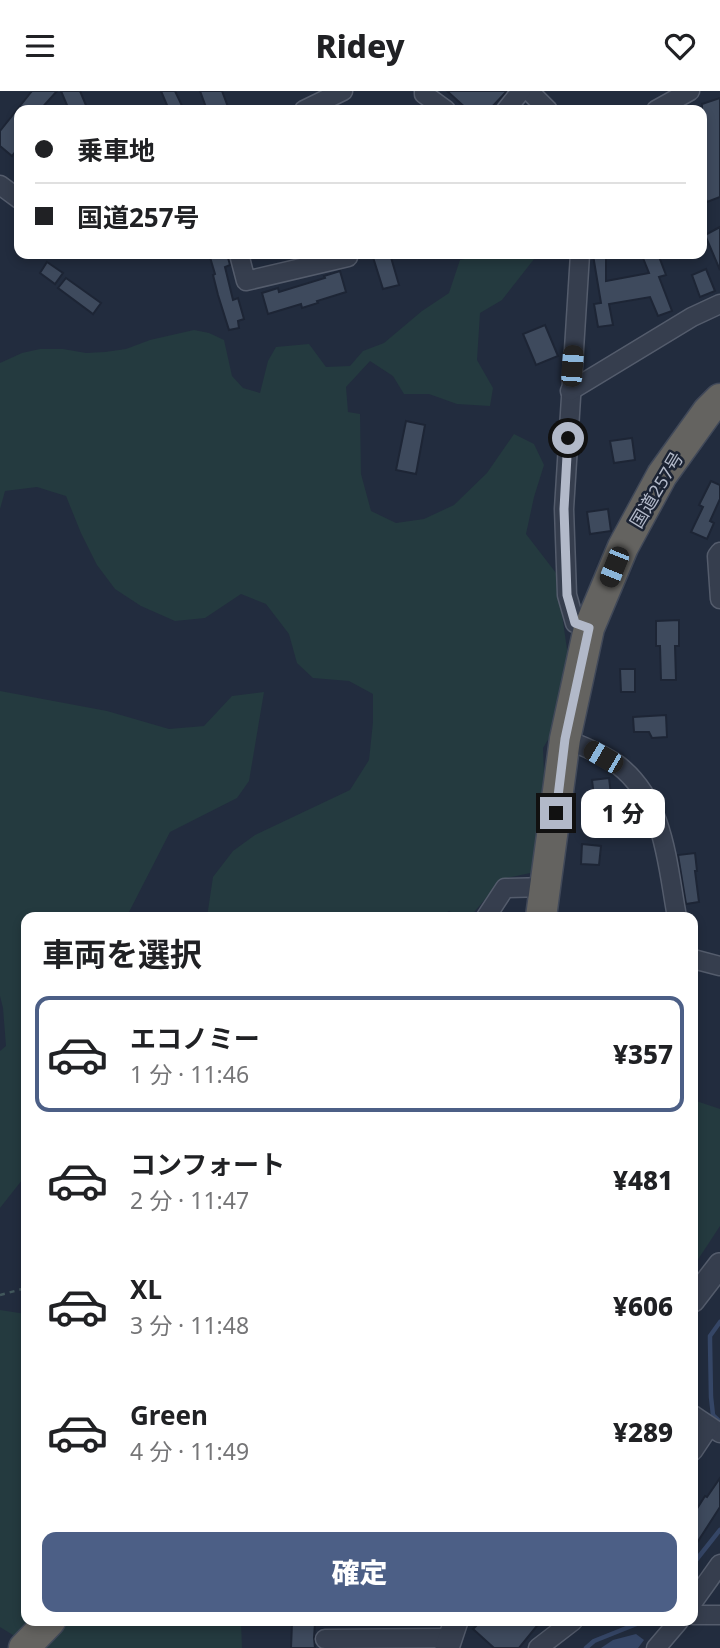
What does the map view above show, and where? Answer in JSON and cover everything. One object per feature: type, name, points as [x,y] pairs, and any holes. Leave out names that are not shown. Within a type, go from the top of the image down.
[{"type":"highway","name":"国道257号","points":[[542,912],[565,739],[589,628],[623,547],[662,475],[708,411],[720,399]]},
{"type":"highway","points":[[24,1648],[45,1626]]},
{"type":"street","points":[[314,105],[342,91]]},
{"type":"street","points":[[424,91],[424,94],[439,105]]},
{"type":"street","points":[[510,105],[521,91]]},
{"type":"street","points":[[529,91],[543,105]]},
{"type":"street","points":[[665,105],[690,91]]},
{"type":"street","points":[[0,184],[14,195]]},
{"type":"street","points":[[240,259],[246,281],[340,259]]},
{"type":"street","points":[[580,259],[564,509],[567,595],[575,623],[589,628]]},
{"type":"street","points":[[570,391],[692,317],[720,304]]},
{"type":"street","points":[[720,552],[720,599]]},
{"type":"street","points":[[565,739],[618,765],[636,783],[651,805],[660,827],[676,912]]},
{"type":"street","points":[[489,912],[505,888],[547,887]]},
{"type":"street","points":[[698,960],[720,966]]},
{"type":"street","points":[[698,1294],[720,1265]]},
{"type":"street","points":[[698,1418],[715,1430],[698,1446]]},
{"type":"street","points":[[698,1595],[720,1565]]},
{"type":"street","points":[[698,1615],[720,1615]]},
{"type":"street","points":[[538,1648],[567,1626]]},
{"type":"street","points":[[656,1648],[675,1626]]},
{"type":"street","points":[[325,1636],[451,1636]]},
{"type":"path","points":[[0,1295],[21,1289]]},
{"type":"green space","points":[[534,259],[502,300],[480,313],[477,360],[493,388],[490,406],[457,404],[429,394],[404,394],[393,376],[370,361],[346,387],[348,412],[360,414],[361,474],[371,511],[396,523],[424,519],[454,505],[487,473],[514,434],[534,444],[544,465],[526,534],[556,573],[569,663],[564,713],[543,748],[545,800],[535,872],[502,879],[474,912],[208,912],[213,877],[233,851],[255,835],[350,790],[369,760],[373,694],[349,681],[313,678],[297,663],[289,634],[266,604],[241,594],[205,618],[175,621],[141,606],[115,589],[97,565],[66,496],[37,487],[5,491],[0,509],[0,363],[22,353],[40,349],[86,353],[126,349],[150,340],[194,330],[224,340],[232,376],[243,388],[260,393],[268,361],[276,347],[309,344],[326,367],[350,366],[363,351],[384,343],[422,311],[449,293],[460,260]]},
{"type":"green space","points":[[0,691],[107,711],[169,729],[204,726],[232,696],[264,692],[249,781],[237,798],[170,832],[129,912],[21,912],[21,1181],[0,1208],[0,1051],[6,1046],[0,996]]},
{"type":"green space","points":[[698,1102],[720,1109],[720,1226],[698,1259]]},
{"type":"green space","points":[[0,1310],[21,1313],[21,1626],[241,1626],[242,1648],[34,1648],[0,1627]]},
{"type":"water","points":[[636,1634],[644,1640],[638,1648],[601,1648],[613,1640]]},
{"type":"building","points":[[32,91],[57,91],[44,105],[21,105]]},
{"type":"building","points":[[61,91],[80,91],[86,105],[67,105]]},
{"type":"building","points":[[161,91],[175,91],[182,105],[167,105]]},
{"type":"building","points":[[200,91],[222,91],[227,105],[205,105]]},
{"type":"building","points":[[447,91],[507,91],[494,105],[462,105]]},
{"type":"building","points":[[720,98],[720,197],[707,202],[707,105],[702,104]]},
{"type":"building","points":[[14,114],[12,156],[0,146],[0,131]]},
{"type":"building","points":[[720,227],[720,270],[707,240],[707,234]]},
{"type":"building","points":[[210,259],[228,259],[230,265],[225,267],[233,300],[238,298],[244,319],[238,321],[239,328],[229,330],[213,275],[215,274]]},
{"type":"building","points":[[374,259],[391,259],[399,285],[383,289]]},
{"type":"building","points":[[594,259],[606,259],[606,281],[649,273],[643,259],[660,259],[666,275],[659,277],[672,311],[658,316],[650,297],[609,304],[613,325],[598,327],[594,304],[601,303]]},
{"type":"building","points":[[47,262],[63,273],[55,284],[40,273]]},
{"type":"building","points":[[706,269],[715,291],[700,297],[692,275]]},
{"type":"building","points":[[340,271],[346,292],[302,308],[301,304],[268,314],[262,293],[278,288],[279,292]]},
{"type":"building","points":[[66,278],[101,303],[93,314],[58,288]]},
{"type":"building","points":[[545,325],[558,356],[536,365],[523,334]]},
{"type":"building","points":[[406,421],[425,425],[416,474],[396,470]]},
{"type":"building","points":[[632,438],[635,460],[614,463],[610,441]]},
{"type":"building","points":[[711,481],[720,485],[720,499],[710,521],[714,523],[707,539],[691,532],[703,507],[699,505]]},
{"type":"building","points":[[608,509],[611,531],[590,534],[587,512]]},
{"type":"building","points":[[679,620],[679,646],[675,646],[676,680],[661,680],[660,646],[656,646],[656,621]]},
{"type":"building","points":[[620,669],[635,669],[635,692],[621,692]]},
{"type":"building","points":[[666,715],[667,737],[652,738],[649,732],[634,732],[633,717]]},
{"type":"building","points":[[609,778],[612,803],[610,837],[593,837],[593,811],[596,812],[592,780]]},
{"type":"building","points":[[582,844],[601,846],[599,865],[581,864]]},
{"type":"building","points":[[695,853],[699,902],[686,904],[678,855]]},
{"type":"building","points":[[720,1478],[720,1507],[698,1541],[698,1507],[705,1496],[707,1497]]},
{"type":"building","points":[[292,1626],[315,1626],[315,1648],[291,1648]]},
{"type":"building","points":[[476,1626],[537,1626],[519,1648],[494,1648],[473,1629]]},
{"type":"waterway","points":[[720,1322],[710,1336],[713,1415],[720,1422]]},
{"type":"waterway","points":[[698,1558],[720,1530]]},
{"type":"waterway","points":[[586,1648],[594,1641],[632,1626]]},
{"type":"route","points":[[556,813],[565,739],[589,628],[575,623],[567,595],[564,509],[568,438]]}]
